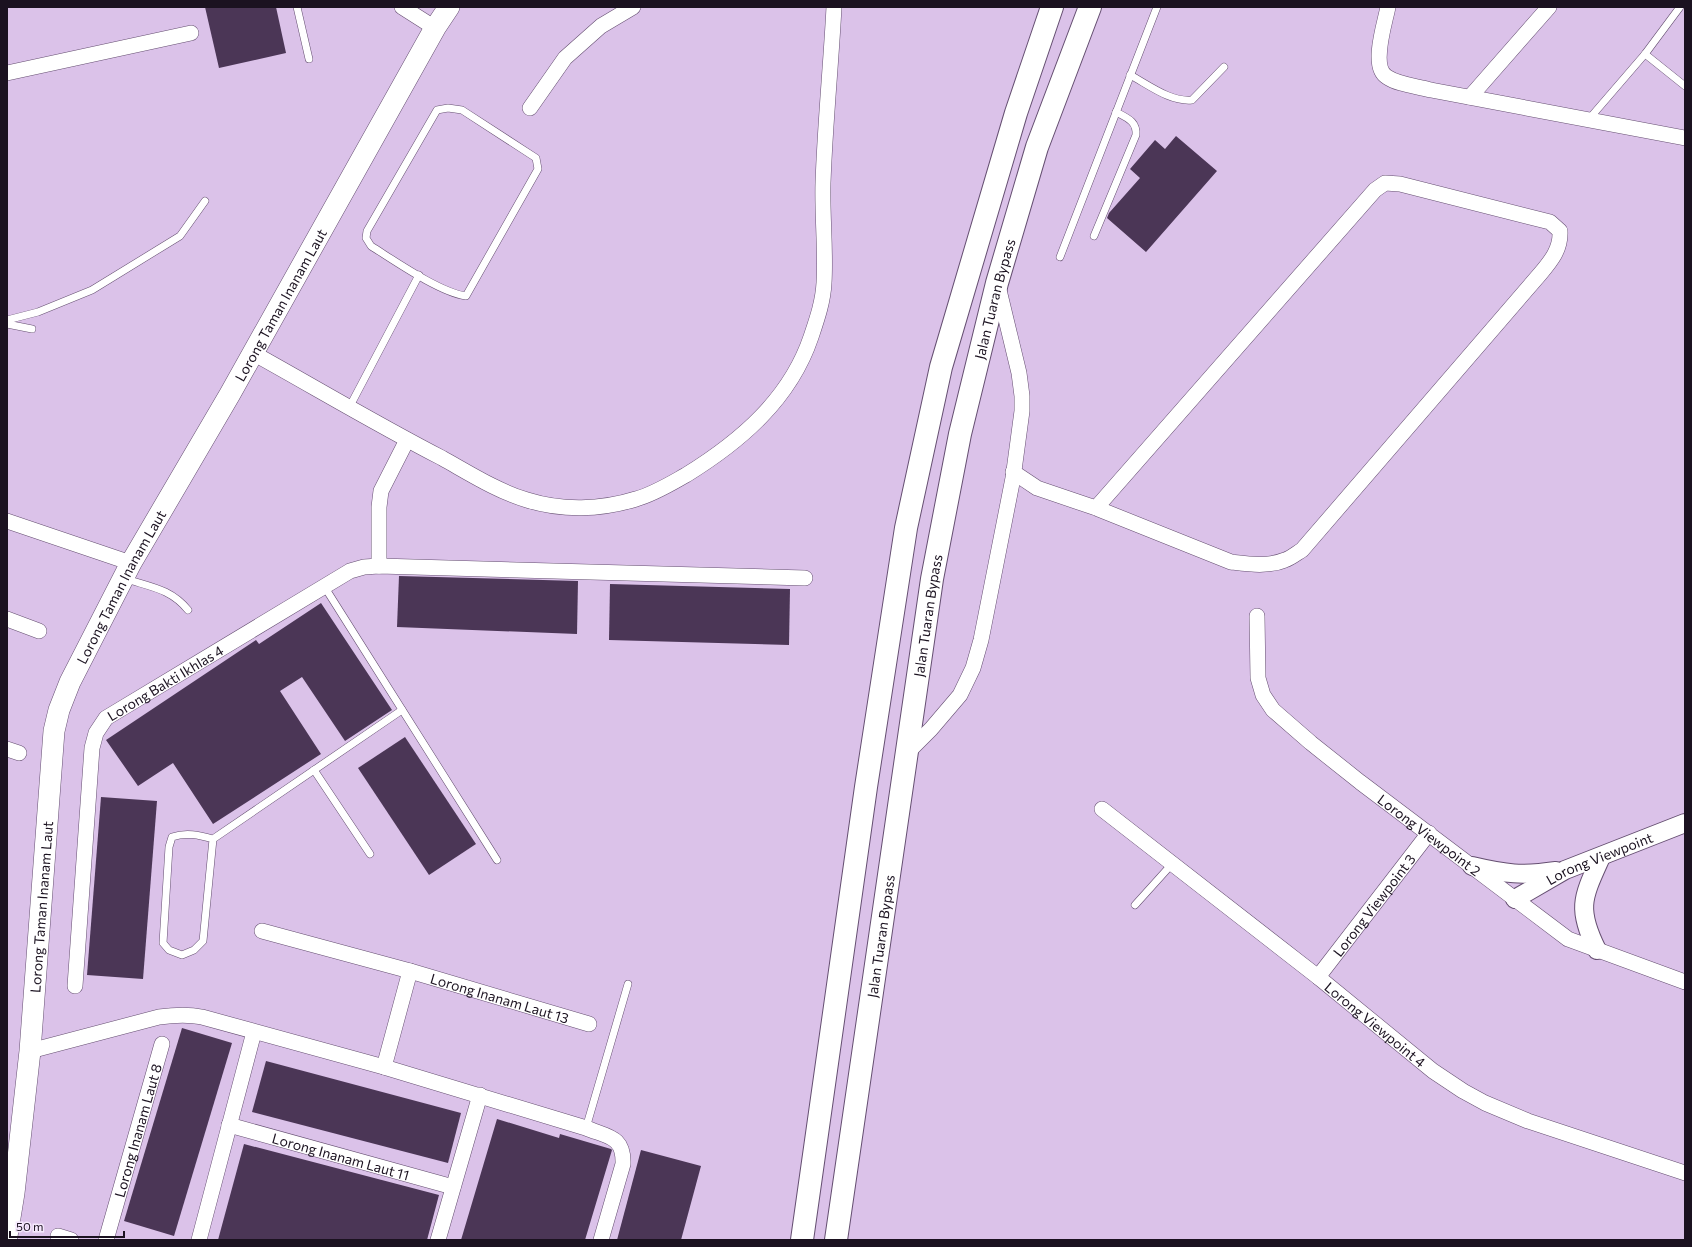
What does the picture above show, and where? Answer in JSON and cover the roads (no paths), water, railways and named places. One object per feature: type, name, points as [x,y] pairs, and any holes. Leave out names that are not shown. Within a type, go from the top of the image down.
[{"type":"highway","points":[[802,1240],[866,786],[906,528],[941,367],[1016,113],[1052,7]]},
{"type":"highway","name":"Jalan Tuaran Bypass","points":[[836,1240],[932,579],[957,450],[997,283],[1037,147],[1090,7]]},
{"type":"main road","name":"Lorong Taman Inanam Laut","points":[[7,1236],[14,1193],[30,1051],[54,731],[59,710],[70,682],[128,570],[253,353],[435,28],[449,7]]},
{"type":"street","points":[[402,7],[435,28]]},
{"type":"street","points":[[530,108],[565,58],[601,26],[634,7]]},
{"type":"street","points":[[253,353],[350,406],[406,440],[500,489],[528,500],[560,507],[589,508],[610,506],[638,499],[668,485],[712,459],[744,434],[769,410],[790,383],[808,348],[819,316],[824,285],[824,180],[834,7]]},
{"type":"street","points":[[1388,7],[1378,55],[1379,65],[1386,77],[1394,81],[1431,90],[1589,119],[1673,137],[1685,138]]},
{"type":"street","points":[[1470,97],[1549,7]]},
{"type":"street","points":[[7,73],[191,33]]},
{"type":"street","points":[[1013,472],[1038,488],[1096,508],[1231,562],[1251,564],[1272,563],[1286,560],[1302,550],[1552,260],[1561,243],[1560,232],[1550,222],[1400,184],[1386,183],[1375,190],[1096,508]]},
{"type":"street","points":[[906,754],[931,729],[960,695],[973,668],[981,640],[1010,492],[1022,411],[1022,396],[1019,373],[997,283]]},
{"type":"street","points":[[379,566],[379,507],[381,492],[406,440]]},
{"type":"street","points":[[1010,492],[1038,488]]},
{"type":"street","points":[[7,521],[128,570]]},
{"type":"street","name":"Lorong Bakti Ikhlas 4","points":[[76,986],[92,748],[96,733],[106,718],[350,571],[364,567],[379,566],[805,578]]},
{"type":"street","name":"Lorong Viewpoint 2","points":[[1257,616],[1258,678],[1263,696],[1273,710],[1311,743],[1568,939],[1685,982]]},
{"type":"street","points":[[7,619],[39,630]]},
{"type":"street","name":"Lorong Viewpoint 4","points":[[1102,809],[1318,978],[1432,1071],[1479,1100],[1528,1121],[1685,1173]]},
{"type":"street","name":"Lorong Viewpoint","points":[[1515,899],[1565,870],[1685,823]]},
{"type":"street","name":"Lorong Viewpoint 3","points":[[1318,978],[1429,833]]},
{"type":"street","points":[[1597,950],[1589,935],[1585,920],[1584,898],[1601,857]]},
{"type":"street","points":[[1472,866],[1504,874],[1518,875],[1533,875],[1565,870]]},
{"type":"street","name":"Lorong Inanam Laut 13","points":[[262,931],[410,971],[589,1024]]},
{"type":"street","points":[[384,1066],[410,971]]},
{"type":"street","points":[[30,1051],[174,1014],[202,1017],[384,1066],[586,1128],[615,1139],[621,1146],[624,1154],[623,1164],[601,1240]]},
{"type":"street","points":[[199,1240],[254,1032]]},
{"type":"street","name":"Lorong Inanam Laut 8","points":[[106,1240],[162,1044]]},
{"type":"street","points":[[438,1240],[480,1095]]},
{"type":"street","name":"Lorong Inanam Laut 11","points":[[229,1125],[453,1187]]},
{"type":"lane","points":[[297,7],[309,59]]},
{"type":"lane","points":[[1060,257],[1157,7]]},
{"type":"lane","points":[[1589,119],[1645,54],[1680,7]]},
{"type":"lane","points":[[1645,54],[1685,86]]},
{"type":"lane","points":[[1130,75],[1173,98],[1183,101],[1192,100],[1224,67]]},
{"type":"lane","points":[[448,108],[462,110],[536,158],[538,169],[466,296],[455,294],[418,275],[371,246],[366,238],[367,231],[437,110],[448,108]]},
{"type":"lane","points":[[1094,236],[1136,135],[1136,128],[1133,122],[1116,112]]},
{"type":"lane","points":[[7,320],[38,312],[92,290],[180,236],[205,201]]},
{"type":"lane","points":[[350,406],[418,275]]},
{"type":"lane","points":[[7,324],[32,329]]},
{"type":"lane","points":[[128,570],[179,598],[188,610]]},
{"type":"lane","points":[[324,586],[497,860]]},
{"type":"lane","points":[[213,839],[203,940],[194,950],[182,955],[169,950],[163,943],[169,847],[172,837],[179,835],[197,835],[213,839],[402,710]]},
{"type":"lane","points":[[314,770],[370,854]]},
{"type":"lane","points":[[1135,905],[1172,864]]},
{"type":"lane","points":[[586,1128],[628,984]]}]
